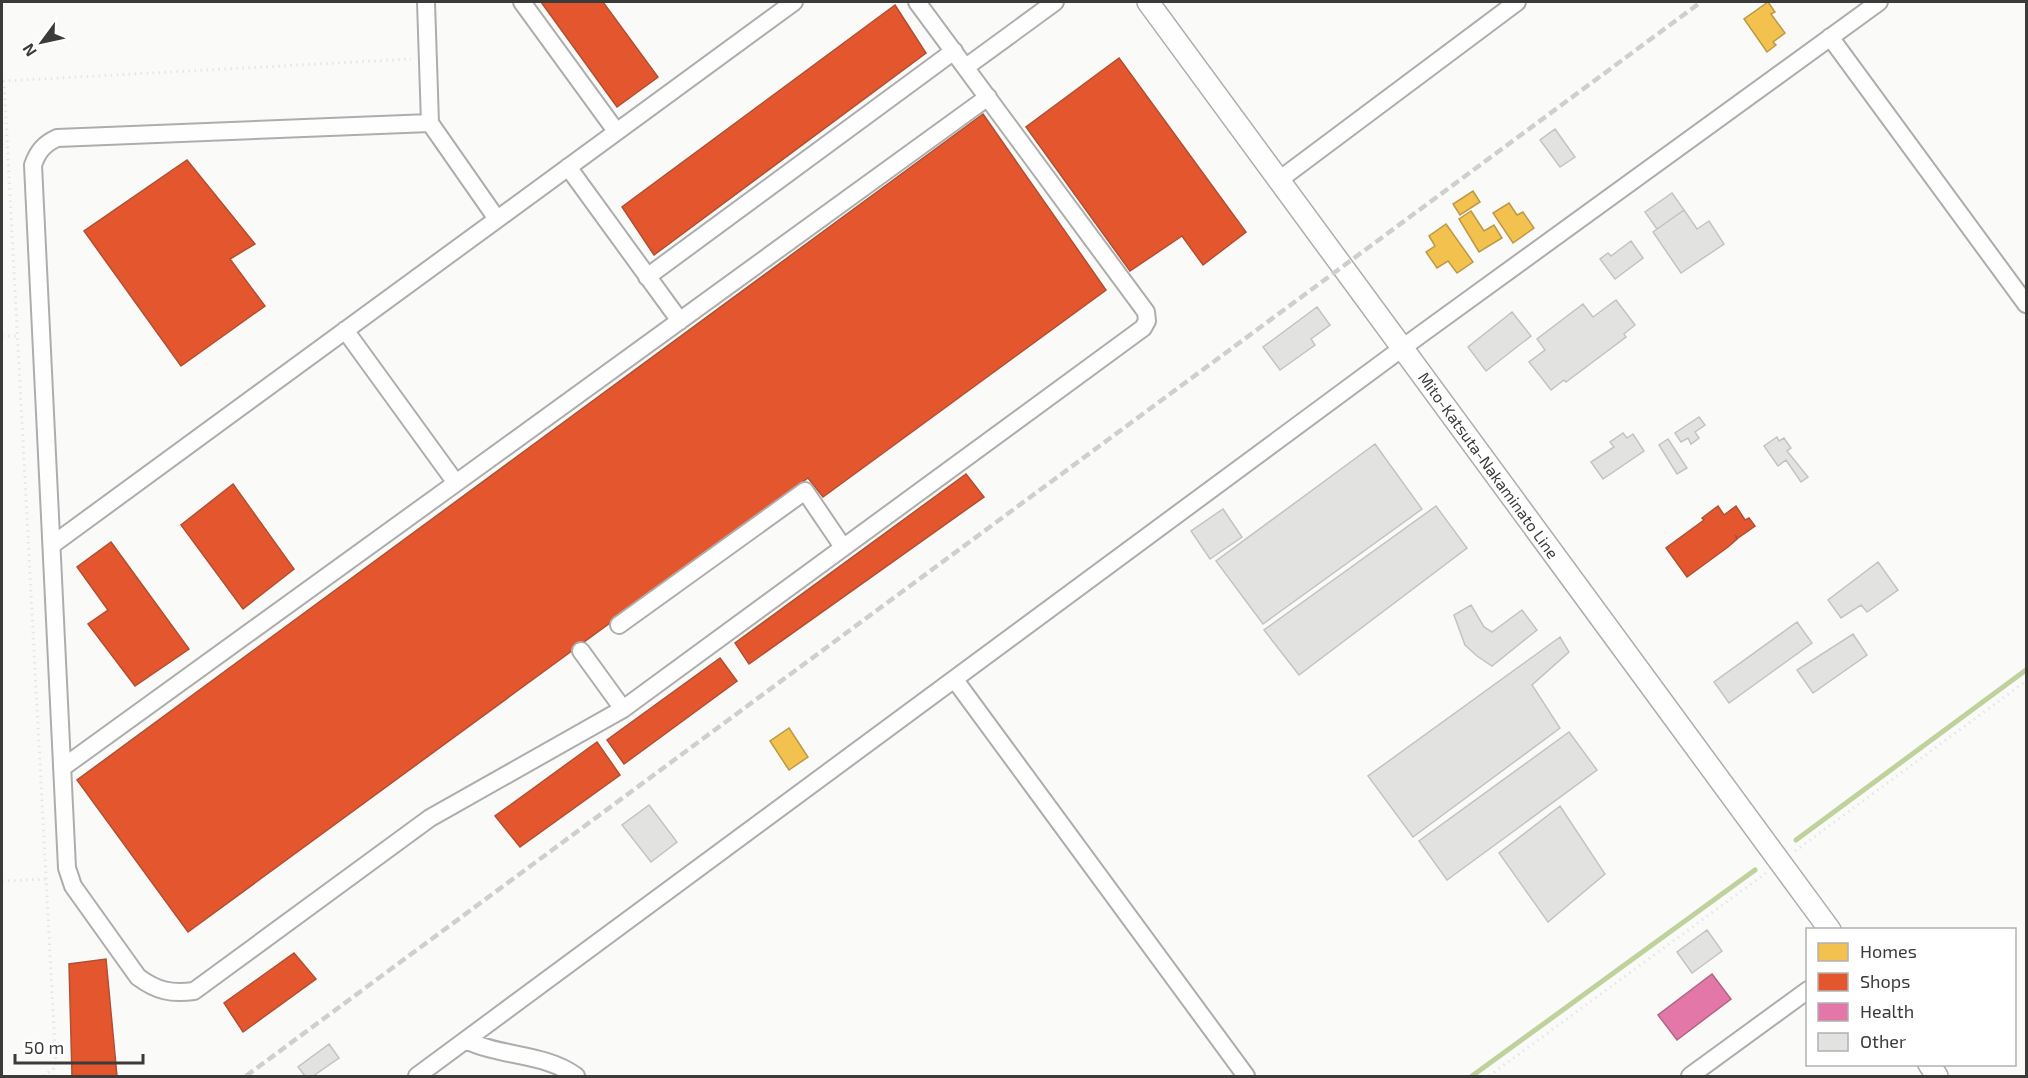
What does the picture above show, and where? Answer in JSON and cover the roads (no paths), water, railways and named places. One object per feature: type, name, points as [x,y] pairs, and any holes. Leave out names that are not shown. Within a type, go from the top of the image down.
[{"type":"main road","name":"Mito-Katsuta-Nakaminato Line","points":[[1148,2],[1829,928]]},
{"type":"street","points":[[426,2],[430,123],[497,219]]},
{"type":"street","points":[[522,2],[616,131]]},
{"type":"street","points":[[52,545],[794,2]]},
{"type":"street","points":[[430,123],[57,138],[47,143],[37,153],[33,165],[67,868],[73,886],[138,977],[153,988],[173,993],[194,991],[211,981],[430,818],[623,710],[1143,328],[1148,321],[1146,312],[917,2]]},
{"type":"street","points":[[966,67],[1055,2]]},
{"type":"street","points":[[1279,180],[1517,2]]},
{"type":"street","points":[[417,1077],[1403,349],[1879,2]]},
{"type":"street","points":[[1830,37],[2026,304]]},
{"type":"street","points":[[647,277],[954,51]]},
{"type":"street","points":[[62,768],[988,97]]},
{"type":"street","points":[[568,167],[680,321]]},
{"type":"street","points":[[345,330],[456,483]]},
{"type":"street","points":[[618,625],[805,491],[843,547]]},
{"type":"street","points":[[581,651],[623,710]]},
{"type":"street","points":[[956,680],[1246,1077]]},
{"type":"street","points":[[1690,1077],[1806,991]]},
{"type":"street","points":[[466,1040],[479,1047],[554,1064],[576,1077]]},
{"type":"waterway","points":[[1796,840],[2026,670]]},
{"type":"waterway","points":[[1472,1076],[1755,870]]},
{"type":"railway","points":[[246,1076],[1701,2]]}]
